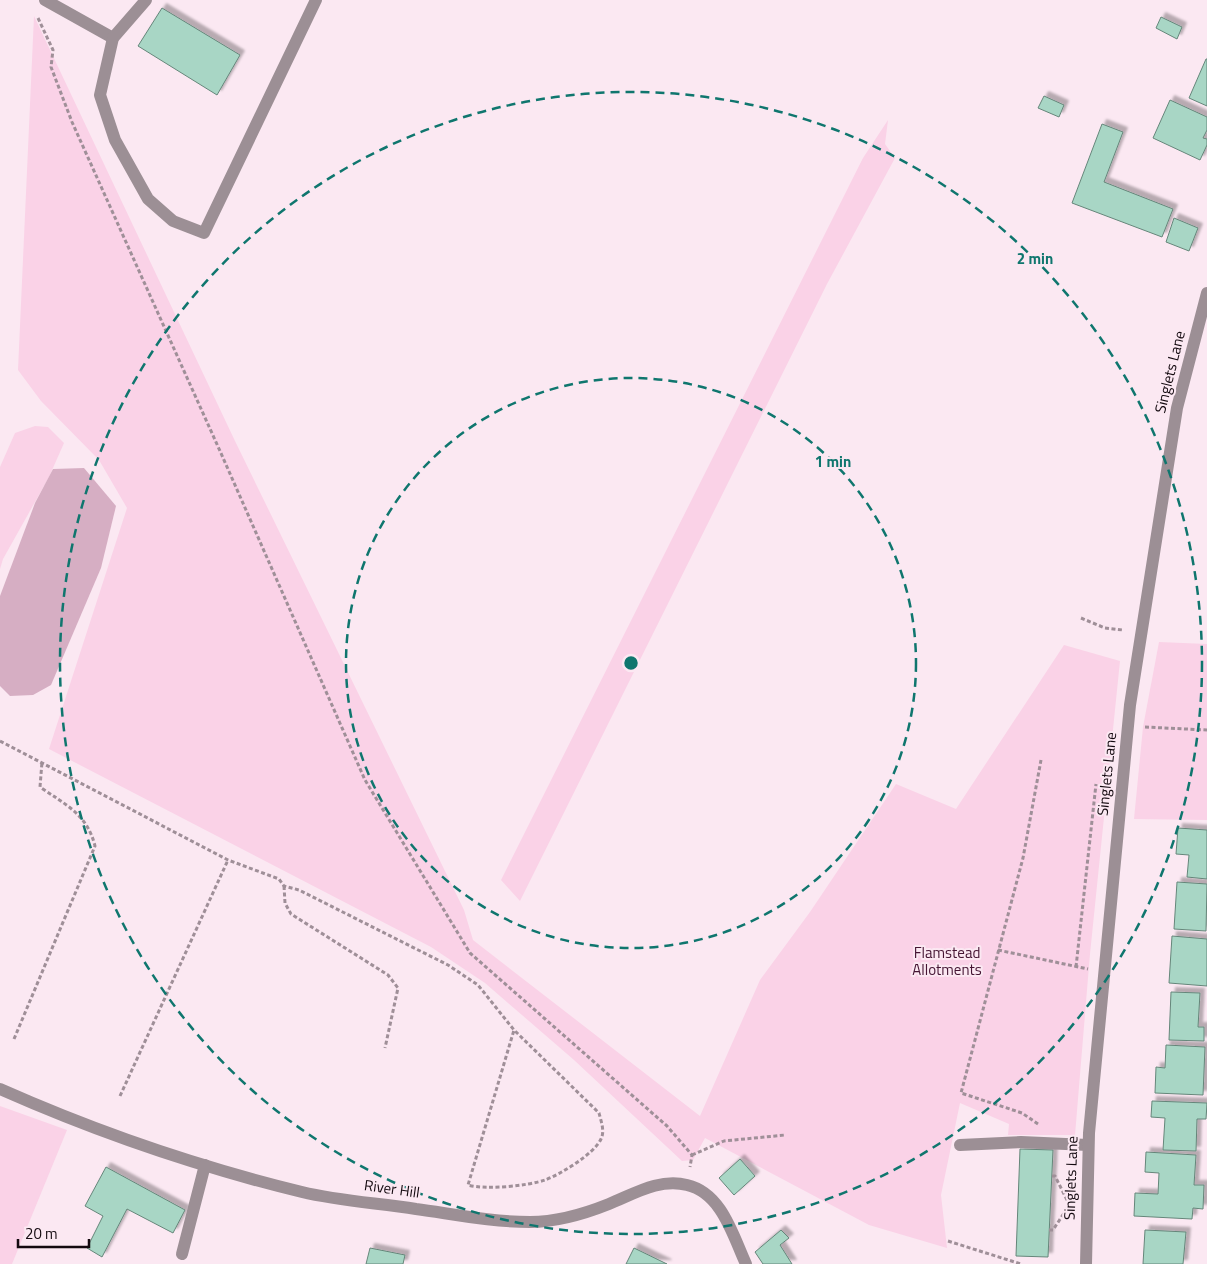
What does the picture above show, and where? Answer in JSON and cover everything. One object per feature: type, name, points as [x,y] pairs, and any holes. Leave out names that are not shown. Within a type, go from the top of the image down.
[{"type":"street","points":[[44,0],[114,38]]},
{"type":"street","points":[[146,0],[114,38],[100,96],[115,140],[148,199],[173,222],[204,233],[316,0]]},
{"type":"street","name":"Singlets Lane","points":[[1086,1264],[1088,1145],[1130,705],[1177,408],[1207,293]]},
{"type":"street","name":"River Hill","points":[[0,1089],[69,1119],[205,1165],[304,1192],[496,1220],[553,1221],[582,1214],[641,1189],[675,1184],[688,1185]]},
{"type":"street","points":[[960,1145],[1021,1142],[1088,1145]]},
{"type":"street","points":[[182,1254],[205,1165]]},
{"type":"street","points":[[688,1185],[700,1190],[717,1204],[746,1264]]},
{"type":"path","points":[[38,16],[52,50],[51,67],[72,122],[220,451],[364,780],[470,953],[667,1126],[692,1155],[688,1185]]},
{"type":"path","points":[[1081,618],[1105,628],[1141,632]]},
{"type":"path","points":[[1143,727],[1207,730]]},
{"type":"path","points":[[0,741],[228,860],[279,880],[284,886],[299,890],[448,965],[478,985],[514,1030],[599,1113],[603,1126],[602,1138],[592,1153],[545,1180],[482,1189],[468,1185],[514,1030]]},
{"type":"path","points":[[1041,760],[1023,858],[961,1093],[1022,1113],[1043,1128]]},
{"type":"path","points":[[14,1039],[95,846],[90,828],[78,815],[40,787],[42,762]]},
{"type":"path","points":[[1076,967],[1096,784]]},
{"type":"path","points":[[120,1096],[228,860]]},
{"type":"path","points":[[284,886],[285,903],[291,914],[388,975],[398,988],[385,1048]]},
{"type":"path","points":[[998,950],[1103,973]]},
{"type":"path","points":[[692,1155],[724,1141],[785,1135]]},
{"type":"path","points":[[1052,1176],[1055,1176],[1065,1197]]},
{"type":"path","points":[[1049,1230],[1053,1230],[1067,1209]]},
{"type":"path","points":[[948,1241],[1021,1264]]},
{"type":"green space","name":"Flamstead Allotments","points":[[34,16],[235,441],[464,910],[473,940],[700,1116],[760,980],[810,912],[896,784],[956,809],[1064,645],[1120,661],[1090,954],[1075,1135],[1008,1135],[1009,1124],[960,1103],[941,1195],[947,1248],[869,1225],[705,1138],[693,1160],[682,1161],[574,1060],[485,983],[431,947],[49,749],[127,508],[99,460],[41,401],[18,370]]},
{"type":"green space","points":[[888,120],[885,144],[895,158],[827,284],[520,901],[501,880],[863,158]]},
{"type":"green space","points":[[35,426],[48,427],[64,443],[49,477],[3,559],[0,569],[0,467],[15,433]]},
{"type":"green space","points":[[1159,642],[1207,644],[1207,820],[1134,819],[1143,727]]},
{"type":"green space","points":[[0,1106],[67,1130],[12,1264],[0,1264]]},
{"type":"shaded area","points":[[84,468],[116,506],[101,568],[51,685],[33,695],[10,696],[0,686],[0,596],[35,503],[53,469]]},
{"type":"building","points":[[162,8],[240,55],[217,95],[138,46]]},
{"type":"building","points":[[1161,17],[1182,27],[1177,39],[1156,28]]},
{"type":"building","points":[[1207,59],[1207,106],[1189,98]]},
{"type":"building","points":[[1044,96],[1064,105],[1059,117],[1038,108]]},
{"type":"building","points":[[1170,100],[1207,117],[1207,130],[1203,138],[1207,139],[1207,145],[1200,160],[1153,138]]},
{"type":"building","points":[[1102,124],[1123,132],[1104,182],[1173,209],[1162,237],[1072,203]]},
{"type":"building","points":[[1174,218],[1198,228],[1189,251],[1166,242]]},
{"type":"building","points":[[1178,828],[1207,830],[1207,879],[1187,877],[1189,855],[1176,854]]},
{"type":"building","points":[[1177,882],[1207,884],[1206,931],[1174,929]]},
{"type":"building","points":[[1172,936],[1207,939],[1207,986],[1169,983]]},
{"type":"building","points":[[1171,992],[1200,993],[1198,1027],[1204,1027],[1204,1041],[1169,1040]]},
{"type":"building","points":[[1166,1045],[1205,1047],[1203,1095],[1155,1093],[1156,1067],[1165,1068]]},
{"type":"building","points":[[1152,1101],[1207,1103],[1206,1119],[1197,1119],[1196,1151],[1163,1150],[1165,1118],[1151,1117]]},
{"type":"building","points":[[1020,1149],[1053,1150],[1048,1257],[1016,1256]]},
{"type":"building","points":[[1146,1152],[1196,1155],[1194,1185],[1204,1185],[1203,1209],[1193,1208],[1192,1219],[1134,1216],[1135,1193],[1158,1194],[1159,1173],[1145,1172]]},
{"type":"building","points":[[740,1159],[755,1176],[734,1195],[719,1178]]},
{"type":"building","points":[[106,1167],[185,1210],[173,1233],[127,1209],[102,1257],[87,1248],[103,1216],[85,1206]]},
{"type":"building","points":[[781,1230],[789,1238],[780,1245],[792,1264],[763,1264],[755,1252]]},
{"type":"building","points":[[1145,1230],[1186,1232],[1183,1264],[1143,1264]]},
{"type":"building","points":[[370,1248],[405,1255],[403,1264],[366,1264]]},
{"type":"building","points":[[634,1248],[667,1264],[626,1264]]}]
